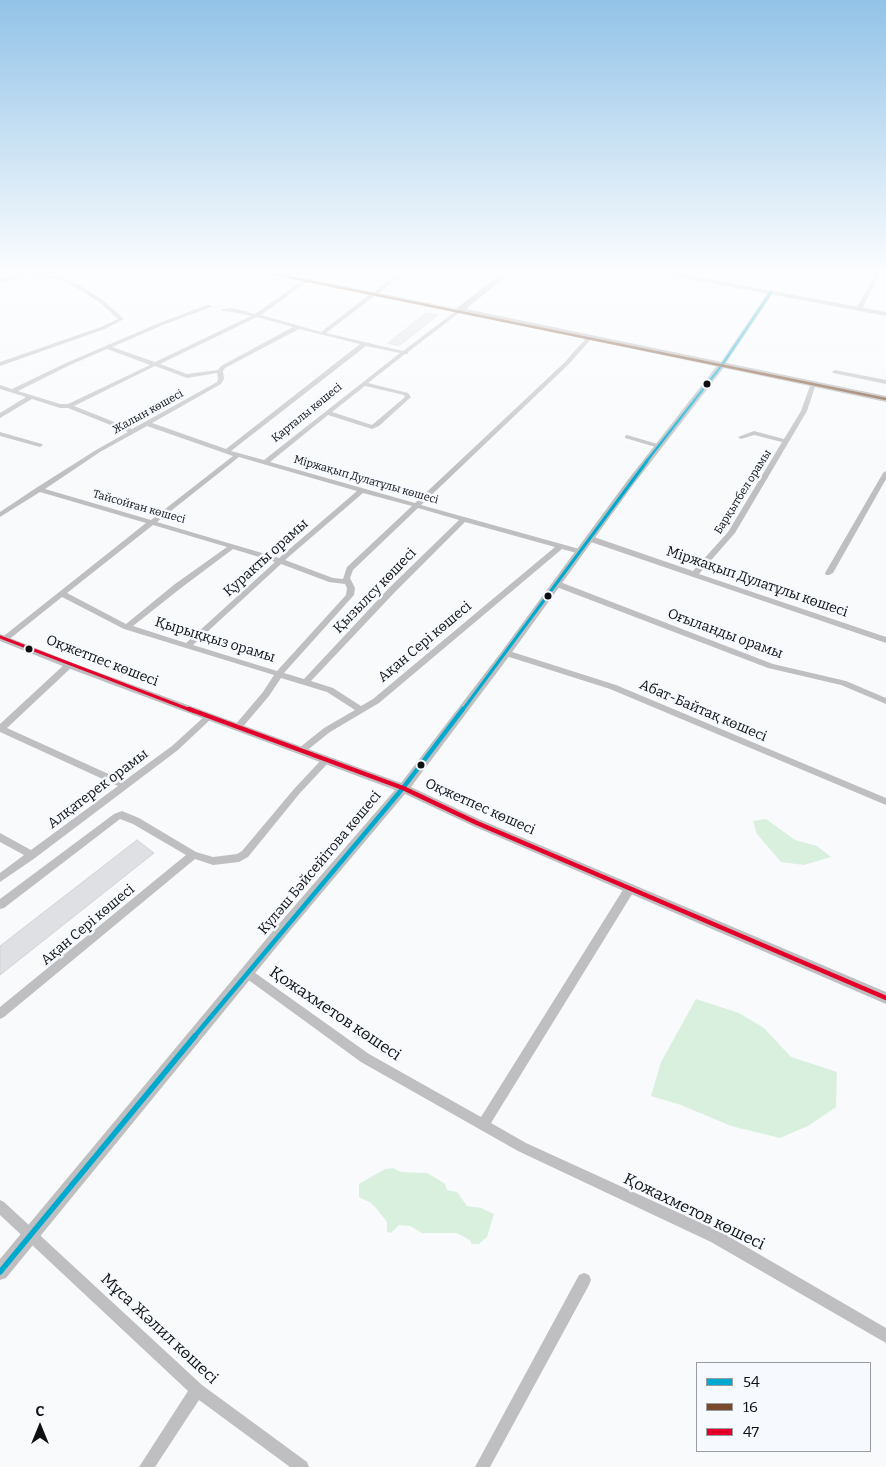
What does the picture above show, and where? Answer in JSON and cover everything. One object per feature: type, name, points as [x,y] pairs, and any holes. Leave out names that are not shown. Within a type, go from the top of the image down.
[{"type":"main road","points":[[606,341],[886,400]]},
{"type":"street","points":[[0,364],[64,341]]},
{"type":"street","points":[[13,391],[121,341]]},
{"type":"street","points":[[69,406],[202,341]]},
{"type":"street","name":"Жалын көшесі","points":[[0,515],[98,451],[219,383],[221,379],[220,371],[223,367],[271,341]]},
{"type":"street","points":[[353,341],[406,353]]},
{"type":"street","name":"Қарталы көшесі","points":[[265,463],[420,341]]},
{"type":"street","points":[[238,727],[280,674],[350,595],[346,578],[350,569],[414,506],[567,363],[586,341]]},
{"type":"street","name":"Күләш Бәйсейітова көшесі","points":[[0,1272],[247,973],[403,788],[738,341]]},
{"type":"street","points":[[227,451],[364,344]]},
{"type":"street","points":[[107,347],[191,376],[220,371]]},
{"type":"street","points":[[835,372],[886,382]]},
{"type":"street","points":[[327,413],[372,426],[378,425],[408,397],[406,394],[364,384]]},
{"type":"street","name":"Барқытбел орамы","points":[[695,574],[730,533],[804,411],[813,384]]},
{"type":"street","points":[[0,387],[60,406],[69,406],[134,432]]},
{"type":"street","points":[[0,416],[31,396]]},
{"type":"street","name":"Міржақып Дулатұлы көшесі","points":[[148,424],[238,455],[580,552]]},
{"type":"street","name":"Барқытбел орамы","points":[[741,437],[754,433],[786,441]]},
{"type":"street","points":[[0,434],[40,446]]},
{"type":"street","points":[[627,437],[660,446]]},
{"type":"street","points":[[1,639],[62,594],[152,521],[238,455]]},
{"type":"street","points":[[829,573],[886,473]]},
{"type":"street","name":"Тайсойған көшесі","points":[[38,489],[152,521],[280,561],[349,585]]},
{"type":"street","name":"Қуракты орамы","points":[[187,646],[280,561],[362,490]]},
{"type":"street","name":"Қызылсу көшесі","points":[[306,682],[392,590],[464,519]]},
{"type":"street","name":"Міржақып Дулатұлы көшесі","points":[[590,538],[886,640]]},
{"type":"street","points":[[127,627],[178,586],[232,547]]},
{"type":"street","name":"Ақан Сері көшесі","points":[[302,750],[327,730],[376,701],[560,547]]},
{"type":"street","name":"Оғыланды орамы","points":[[557,584],[771,666],[843,683],[886,701]]},
{"type":"street","name":"Қырыққыз орамы","points":[[62,594],[127,627],[330,690],[361,710]]},
{"type":"street","name":"Оқжетпес көшесі","points":[[1,639],[403,788],[886,998]]},
{"type":"street","name":"Абат-Байтақ көшесі","points":[[506,653],[612,687],[886,802]]},
{"type":"street","points":[[69,665],[0,728],[125,785]]},
{"type":"street","name":"Алқатерек орамы","points":[[0,878],[175,748],[209,717]]},
{"type":"street","points":[[0,905],[117,816],[122,815],[136,821],[193,855],[212,861],[231,860],[245,854],[297,791],[327,759]]},
{"type":"street","points":[[0,837],[32,854]]},
{"type":"street","name":"Ақан Сері көшесі","points":[[0,1014],[193,855]]},
{"type":"street","points":[[483,1125],[630,888]]},
{"type":"street","name":"Қожахметов көшесі","points":[[247,973],[365,1058],[522,1147],[716,1237],[886,1336]]},
{"type":"street","name":"Мұса Жәлил көшесі","points":[[0,1206],[197,1390],[302,1467]]},
{"type":"street","points":[[482,1467],[584,1280]]},
{"type":"street","points":[[146,1467],[197,1390]]},
{"type":"green space","points":[[766,819],[795,840],[817,846],[831,857],[804,865],[781,862],[757,834],[753,821]]},
{"type":"green space","points":[[696,999],[739,1013],[764,1028],[791,1057],[837,1072],[836,1107],[808,1126],[780,1138],[731,1126],[681,1105],[651,1096],[661,1062]]},
{"type":"green space","points":[[393,1168],[401,1172],[427,1173],[445,1184],[447,1190],[457,1192],[467,1206],[481,1208],[494,1214],[487,1237],[479,1244],[471,1244],[471,1241],[457,1233],[422,1233],[410,1226],[399,1225],[391,1233],[387,1232],[387,1222],[376,1208],[359,1197],[359,1184],[385,1169]]},
{"type":"building","points":[[390,341],[405,341],[399,346],[388,343]]},
{"type":"building","points":[[137,840],[154,853],[0,975],[0,946]]},
{"type":"transit line","name":"16","points":[[609,341],[886,399]]},
{"type":"transit line","name":"54","points":[[0,1272],[283,929],[403,788],[738,341]]},
{"type":"transit line","name":"47","points":[[0,637],[69,665],[403,788],[477,823],[886,998]]}]
